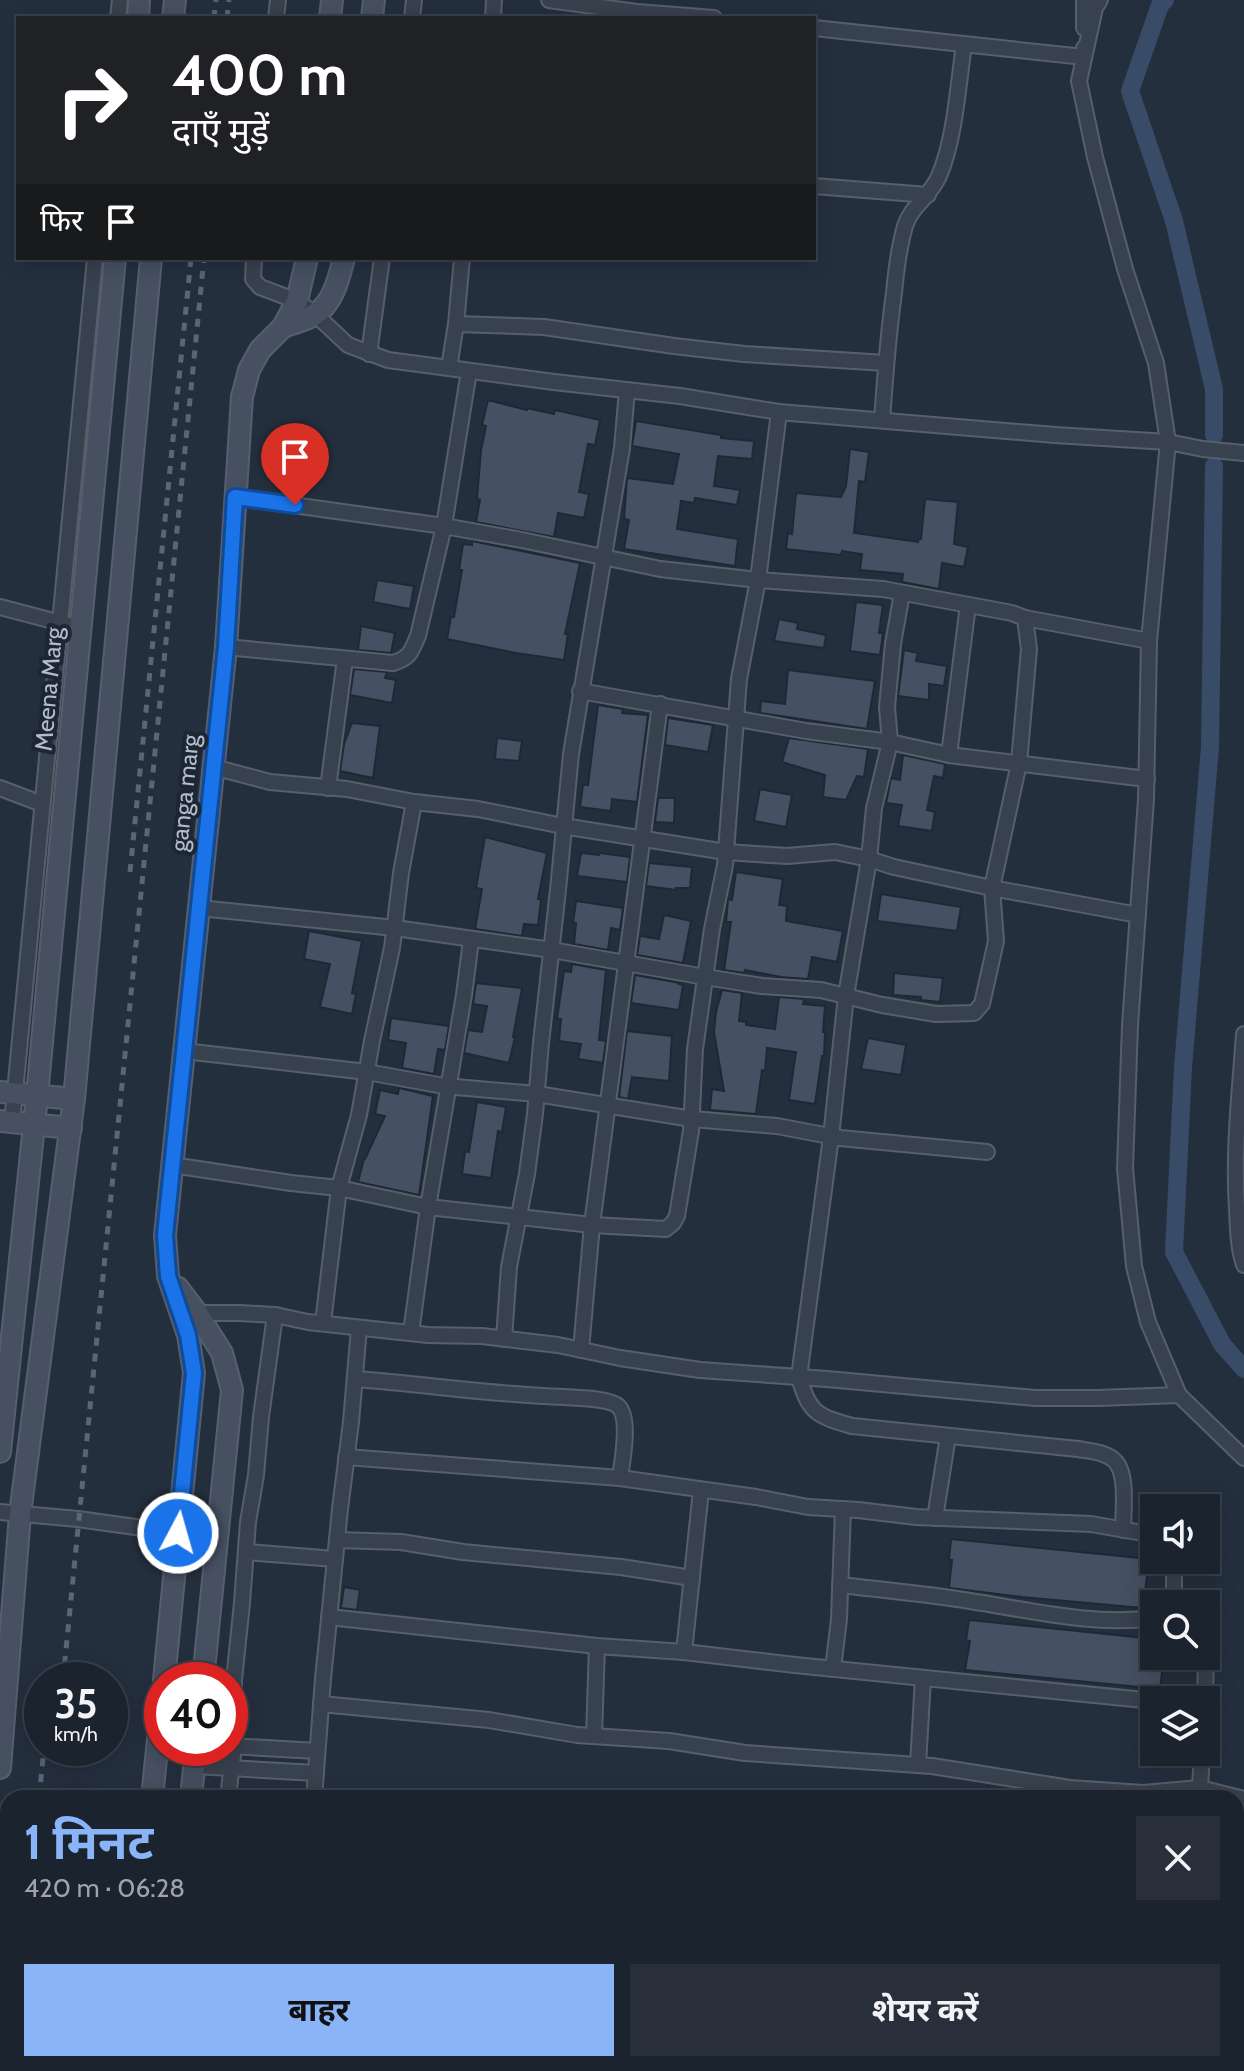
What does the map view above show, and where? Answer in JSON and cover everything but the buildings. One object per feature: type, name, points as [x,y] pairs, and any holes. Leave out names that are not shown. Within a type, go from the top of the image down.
[{"type":"street","points":[[549,0],[688,16]]},
{"type":"street","points":[[1084,0],[1084,57]]},
{"type":"street","points":[[1100,0],[1095,8],[1079,81],[1125,269],[1156,363],[1168,442],[1149,641],[1147,779],[1130,1025],[1125,1168],[1134,1266],[1148,1322],[1179,1395],[1244,1458]]},
{"type":"street","points":[[816,28],[1084,57]]},
{"type":"street","points":[[882,420],[896,274],[905,227],[911,212],[928,195],[939,177],[947,153],[964,45]]},
{"type":"street","points":[[816,186],[928,195]]},
{"type":"street","points":[[71,1128],[6,1122],[42,804],[95,260]]},
{"type":"street","name":"Meena Marg","points":[[0,1452],[37,1096],[115,260]]},
{"type":"street","points":[[0,1768],[10,1513],[71,1128],[151,260]]},
{"type":"street","points":[[254,260],[253,279],[260,287],[297,301],[348,345],[388,360],[680,396],[779,412],[1168,442],[1244,453]]},
{"type":"street","points":[[283,327],[297,301],[307,260]]},
{"type":"street","points":[[283,327],[316,315],[338,283],[344,260]]},
{"type":"street","points":[[369,354],[382,260]]},
{"type":"street","points":[[449,368],[462,260]]},
{"type":"street","points":[[456,324],[544,327],[744,354],[886,363]]},
{"type":"street","name":"ganga marg","points":[[205,1662],[232,1390],[222,1353],[190,1315],[168,1276],[165,1235],[226,647],[242,397],[249,370],[260,350],[283,327]]},
{"type":"street","points":[[226,647],[393,663],[405,659],[418,636],[444,526],[469,371]]},
{"type":"street","points":[[504,1339],[509,1267],[527,1174],[537,1094],[563,826],[580,691],[622,448],[627,390]]},
{"type":"street","points":[[172,1165],[339,1188],[428,1207],[518,1218],[666,1229],[673,1223],[677,1216],[692,1119],[695,1049],[726,852],[739,679],[758,580],[779,412]]},
{"type":"street","points":[[235,497],[444,526],[660,569],[902,593],[1149,641]]},
{"type":"street","points":[[902,593],[887,707],[890,742],[874,808],[869,859],[846,996],[799,1377],[805,1399],[814,1410],[827,1419],[852,1426],[1103,1454],[1115,1461],[1121,1473],[1123,1530]]},
{"type":"street","points":[[949,755],[968,605]]},
{"type":"street","points":[[0,607],[80,628],[118,631]]},
{"type":"street","points":[[199,908],[395,928],[552,950],[762,986],[821,990],[936,1014],[974,1013],[982,1004],[996,941],[992,888],[1019,763],[1029,649],[1025,618]]},
{"type":"street","points":[[328,788],[345,659]]},
{"type":"street","points":[[580,691],[806,731],[890,742],[949,755],[1147,779]]},
{"type":"street","points":[[581,1350],[592,1225],[660,704]]},
{"type":"street","points":[[213,767],[270,782],[347,789],[414,802],[478,809],[726,852],[787,856],[835,852],[992,888],[1138,915]]},
{"type":"street","points":[[0,788],[42,804]]},
{"type":"street","points":[[323,1323],[339,1188],[359,1115],[395,928],[414,802]]},
{"type":"street","points":[[411,1333],[471,940]]},
{"type":"street","points":[[1244,1034],[1240,1160],[1236,1187],[1239,1250],[1244,1263]]},
{"type":"street","points":[[184,1051],[367,1072],[448,1087],[537,1094],[692,1119],[777,1126],[831,1137],[987,1152]]},
{"type":"street","points":[[8,1093],[74,1099]]},
{"type":"street","points":[[190,1315],[275,1315],[359,1328],[558,1345],[700,1370],[1035,1398],[1179,1395]]},
{"type":"street","name":"ganga marg","points":[[166,1662],[194,1373],[188,1335],[190,1315]]},
{"type":"street","points":[[236,1662],[248,1522],[275,1315]]},
{"type":"street","points":[[315,1790],[359,1328]]},
{"type":"street","points":[[355,1379],[611,1402],[620,1408],[623,1415],[620,1478]]},
{"type":"street","points":[[935,1518],[948,1436]]},
{"type":"street","points":[[346,1457],[620,1478],[808,1507],[935,1518],[1091,1524],[1140,1533]]},
{"type":"street","points":[[684,1652],[701,1490]]},
{"type":"street","points":[[833,1669],[839,1619],[843,1509]]},
{"type":"street","points":[[10,1513],[178,1533]]},
{"type":"street","points":[[337,1540],[401,1542],[692,1578]]},
{"type":"street","points":[[246,1552],[335,1559]]},
{"type":"street","points":[[840,1585],[967,1600],[1078,1618],[1140,1620]]},
{"type":"street","points":[[329,1617],[1140,1699]]},
{"type":"street","points":[[594,1736],[597,1646]]},
{"type":"street","points":[[918,1765],[923,1678]]},
{"type":"street","points":[[321,1704],[489,1720],[594,1736],[669,1741],[745,1753],[918,1765],[1099,1790]]},
{"type":"street","points":[[248,1747],[317,1751]]},
{"type":"street","points":[[153,1790],[155,1766]]},
{"type":"street","points":[[192,1790],[194,1766]]},
{"type":"street","points":[[223,1766],[316,1773]]},
{"type":"street","points":[[1200,1788],[1201,1766]]},
{"type":"street","points":[[229,1790],[232,1769]]},
{"type":"street","points":[[1177,1790],[1208,1790]]},
{"type":"waterway","points":[[1165,0],[1160,5],[1130,91],[1174,221],[1214,389],[1214,435]]},
{"type":"waterway","points":[[1214,466],[1210,747],[1183,1067],[1174,1252],[1222,1344],[1244,1369]]},
{"type":"railway","points":[[214,16],[216,0]]},
{"type":"railway","points":[[227,16],[229,0]]},
{"type":"railway","points":[[130,872],[191,260]]},
{"type":"railway","points":[[65,1662],[204,260]]},
{"type":"railway","points":[[40,1790],[42,1766]]},
{"type":"route","points":[[178,1533],[194,1373],[188,1335],[168,1276],[165,1235],[226,647],[235,497],[295,505]]}]
